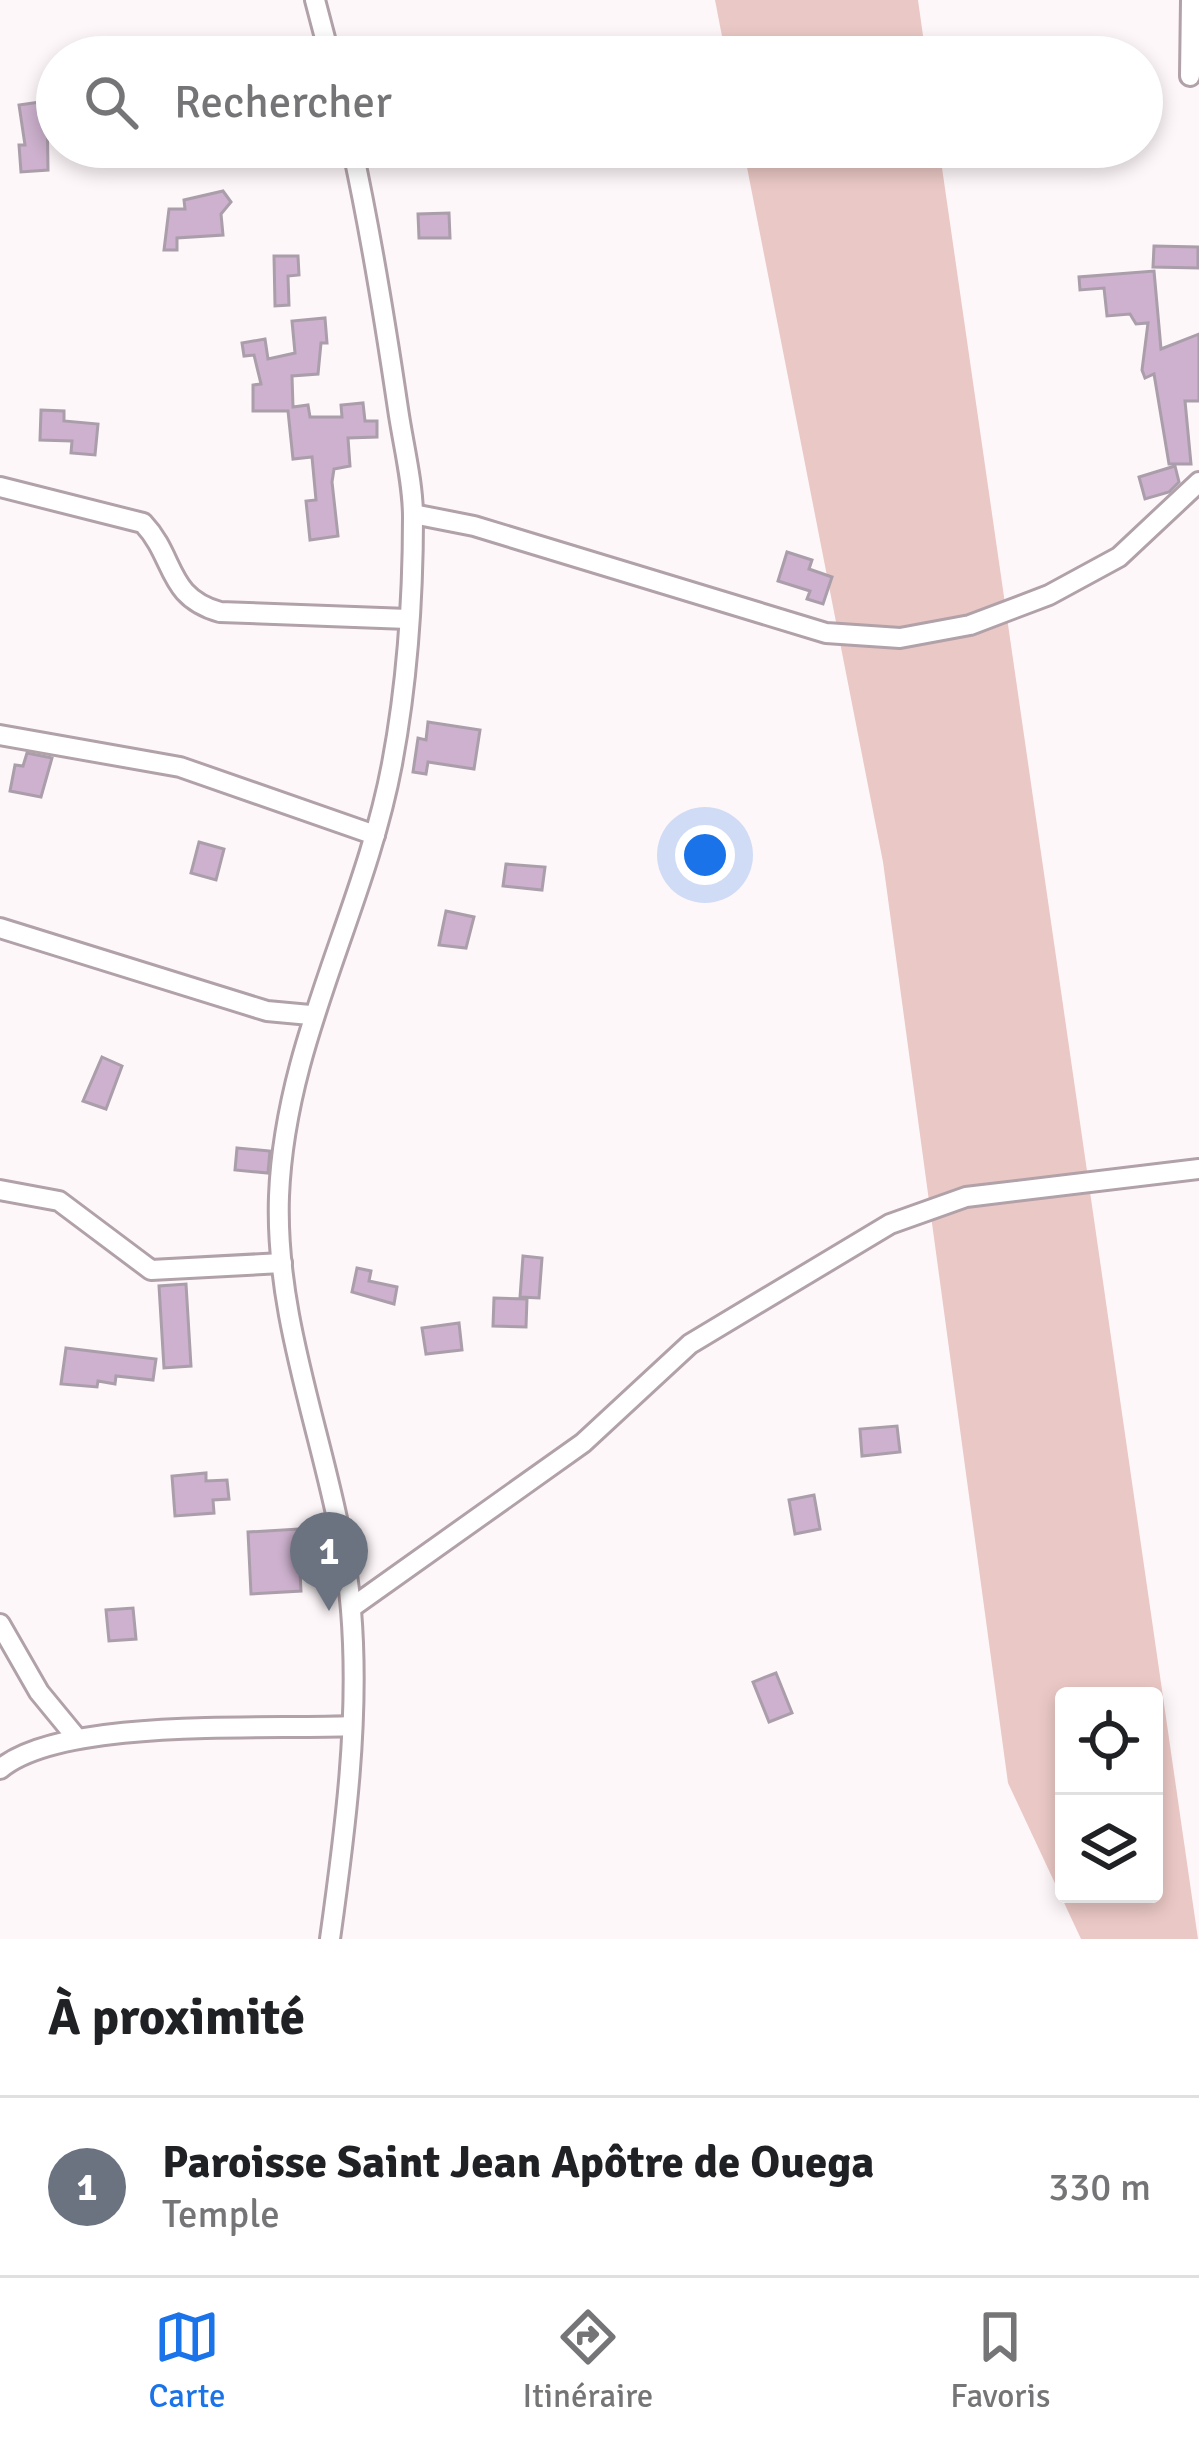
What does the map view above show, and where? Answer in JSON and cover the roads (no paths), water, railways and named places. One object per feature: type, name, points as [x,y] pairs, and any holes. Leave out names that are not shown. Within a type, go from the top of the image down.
[{"type":"street","points":[[314,0],[323,36]]},
{"type":"street","points":[[1190,76],[1191,0]]},
{"type":"street","points":[[330,1939],[352,1726],[351,1608],[282,1264],[283,1136],[310,1015],[375,835],[392,764],[408,619],[413,514],[383,305],[356,168]]},
{"type":"street","points":[[413,514],[474,526],[826,633],[899,638],[970,625],[1048,595],[1119,557],[1199,482]]},
{"type":"street","points":[[0,487],[142,523],[183,595],[199,606],[220,612],[408,619]]},
{"type":"street","points":[[0,735],[180,767],[375,835]]},
{"type":"street","points":[[0,928],[267,1011],[310,1015]]},
{"type":"street","points":[[351,1608],[583,1443],[690,1344],[890,1224],[966,1198],[1199,1169]]},
{"type":"street","points":[[0,1190],[59,1202],[151,1270],[282,1264]]},
{"type":"street","points":[[0,1624],[39,1692],[76,1737]]},
{"type":"street","points":[[0,1769],[29,1748],[76,1737],[352,1726]]},
{"type":"place","name":"Paroisse Saint Jean Apôtre de Ouega","points":[[329,1611]]}]
